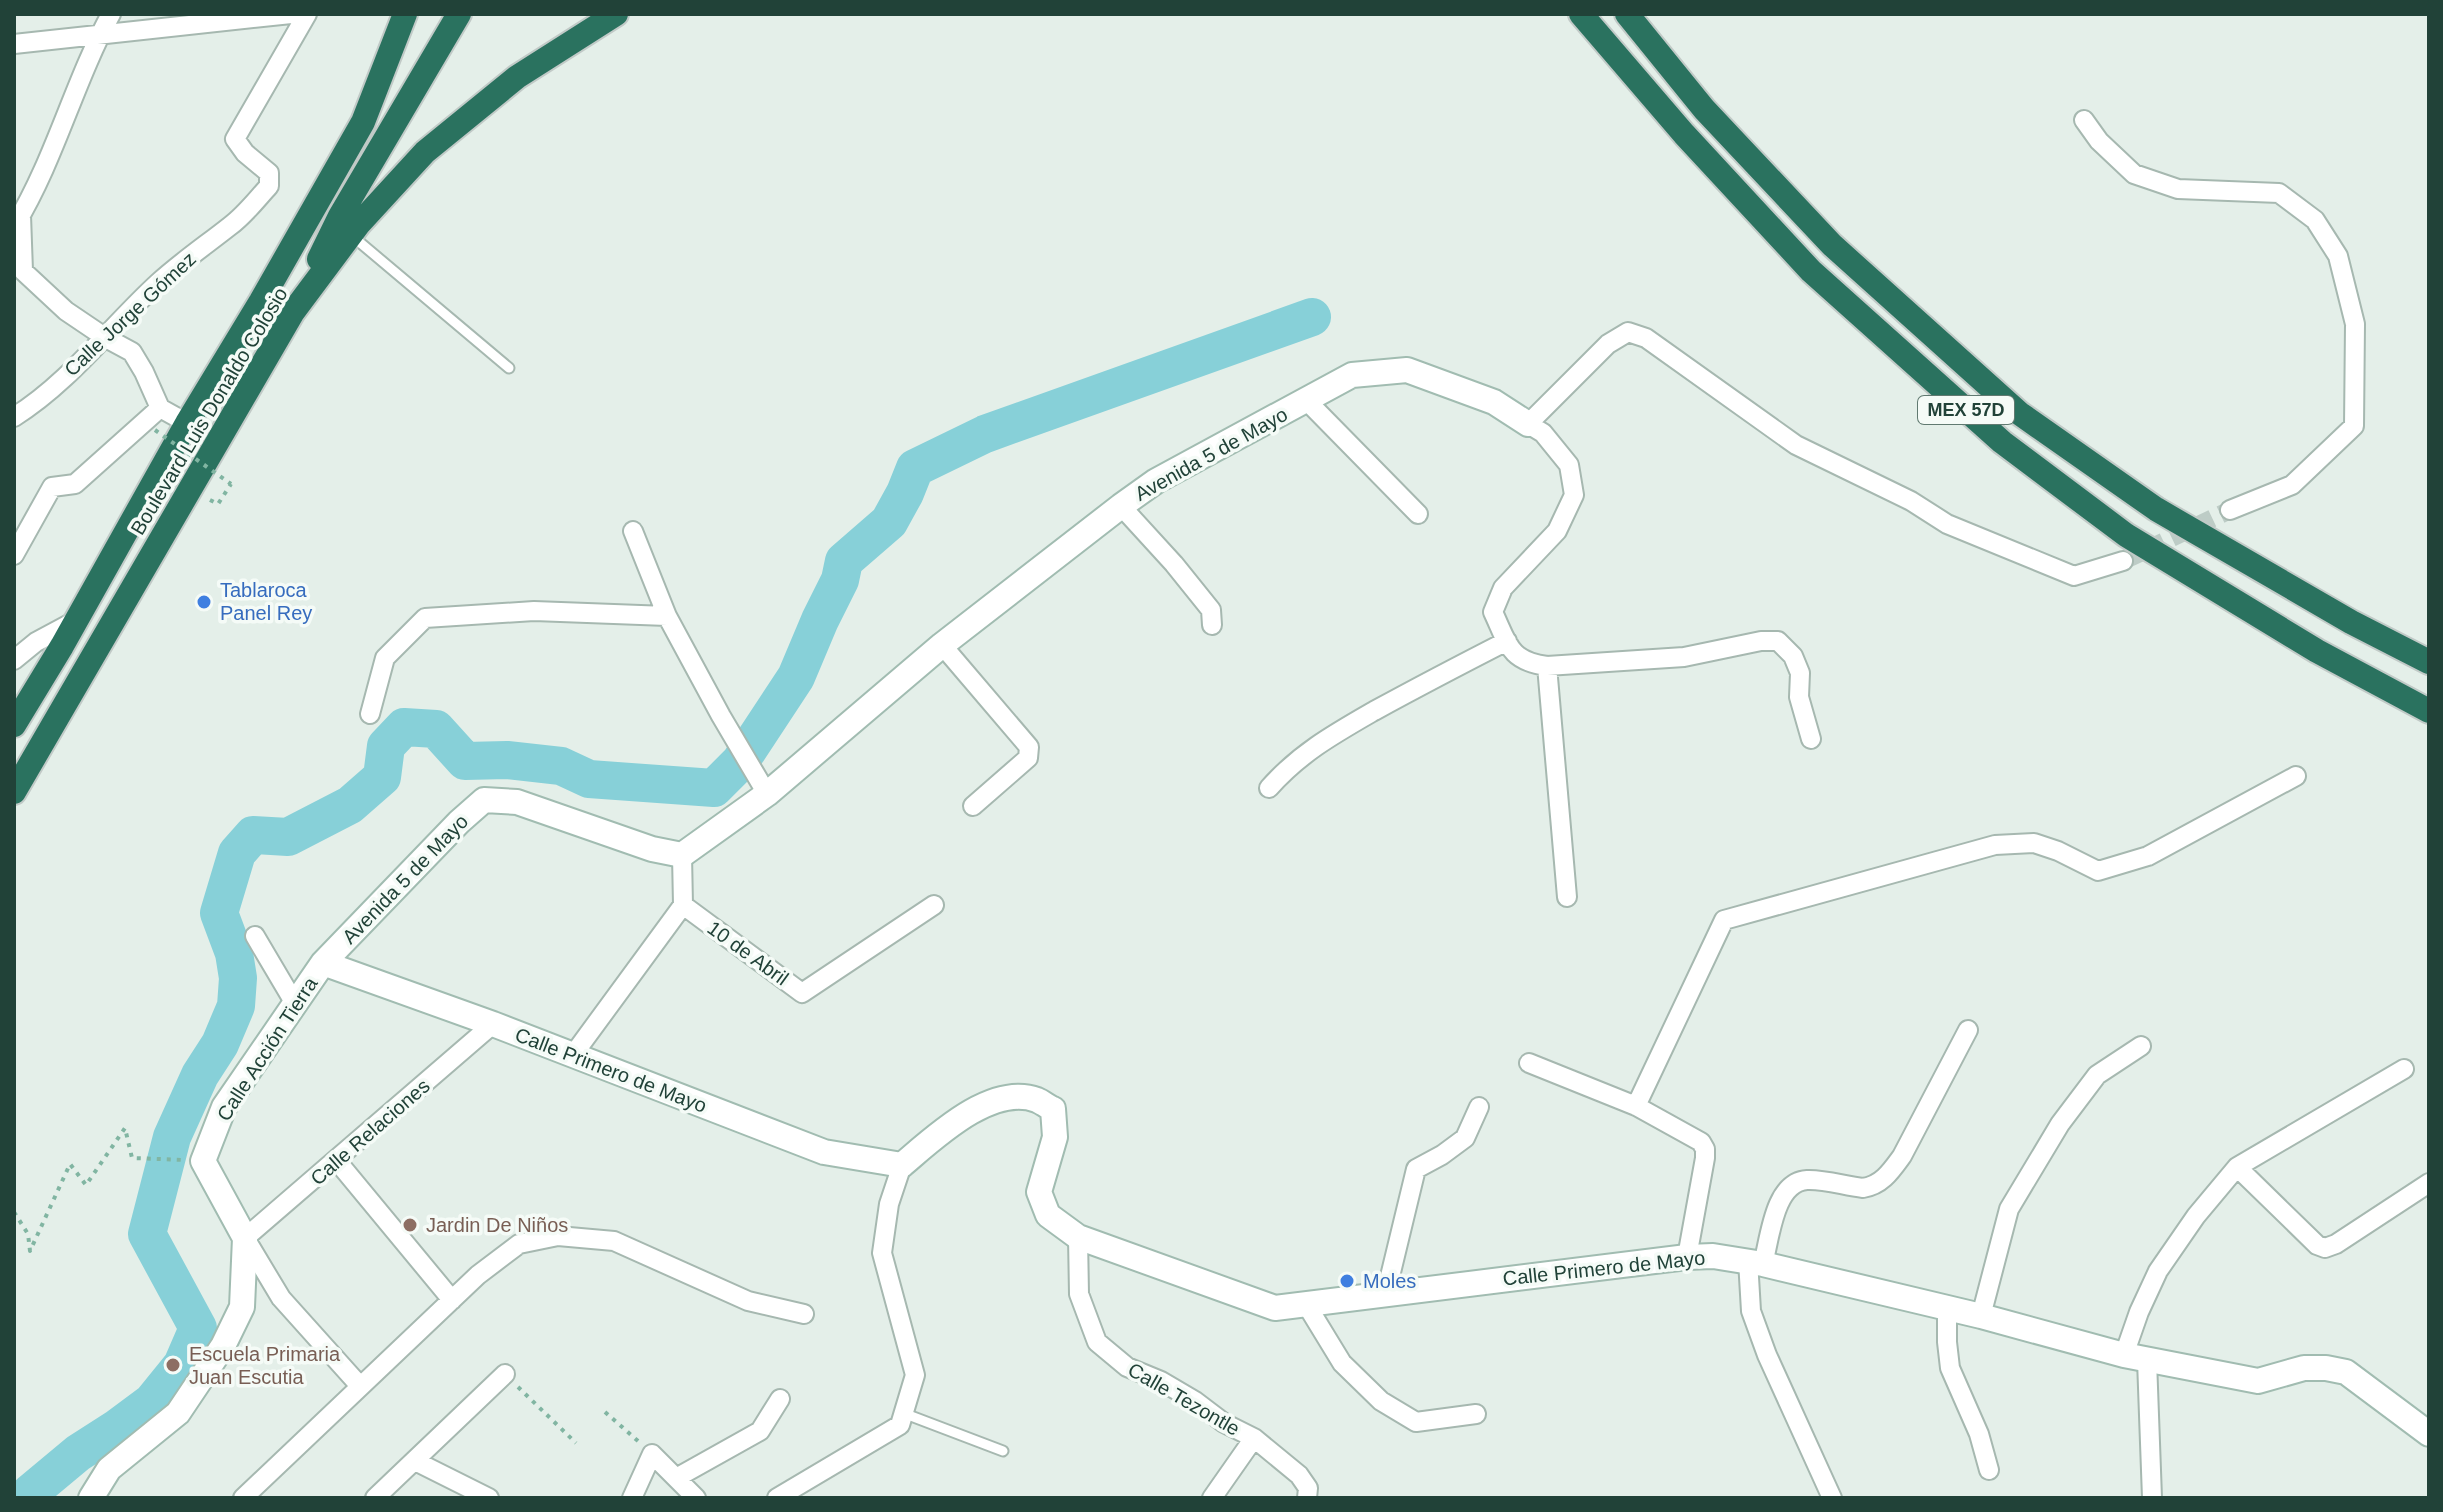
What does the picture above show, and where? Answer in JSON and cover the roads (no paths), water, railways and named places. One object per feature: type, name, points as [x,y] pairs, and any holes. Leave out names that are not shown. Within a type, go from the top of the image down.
[{"type":"highway","name":"Boulevard Luis Donaldo Colosio","points":[[14,725],[363,122],[405,14]]},
{"type":"highway","points":[[293,312],[340,216],[459,14]]},
{"type":"highway","name":"Boulevard Luis Donaldo Colosio","points":[[14,792],[293,312],[351,235],[425,152],[517,77],[616,14]]},
{"type":"highway","name":"MEX 57D","points":[[1581,14],[1684,134],[1811,271],[2002,442],[2126,535],[2317,651],[2429,711]]},
{"type":"highway","name":"MEX 57D","points":[[1627,14],[1704,109],[1832,245],[2019,413],[2156,509],[2351,622],[2429,662]]},
{"type":"street","points":[[111,14],[18,221],[23,271],[66,311],[132,352],[160,408],[187,423]]},
{"type":"street","points":[[14,44],[291,14]]},
{"type":"street","name":"Calle Jorge Gómez","points":[[14,417],[32,406],[106,338],[186,258],[233,224],[269,186],[269,173],[245,153],[235,139],[307,14]]},
{"type":"street","points":[[2084,120],[2099,141],[2134,174],[2178,189],[2279,193],[2315,220],[2338,256],[2355,324],[2354,426],[2292,485],[2230,510]]},
{"type":"street","points":[[1528,424],[1608,344],[1628,332],[1646,338],[1796,445],[1911,501],[1947,524],[2074,576],[2123,561]]},
{"type":"street","name":"Avenida 5 de Mayo","points":[[323,963],[484,800],[517,802],[652,849],[682,855],[766,793],[942,645],[1121,506],[1156,481],[1352,375],[1407,370],[1494,402],[1543,433],[1569,465],[1574,495],[1557,531],[1503,588],[1493,612],[1507,641]]},
{"type":"street","points":[[1307,401],[1418,514]]},
{"type":"street","points":[[14,555],[52,487],[75,484],[160,408]]},
{"type":"street","points":[[1121,506],[1211,610],[1212,625]]},
{"type":"street","points":[[633,531],[667,616],[766,793]]},
{"type":"street","points":[[370,714],[385,658],[425,618],[534,611],[667,616]]},
{"type":"street","points":[[14,660],[36,642],[77,620]]},
{"type":"street","points":[[1269,788],[1289,766],[1317,745],[1415,688],[1507,641],[1515,655],[1529,664],[1547,666],[1684,657],[1761,641],[1778,641],[1793,656],[1800,673],[1799,697],[1811,739]]},
{"type":"street","points":[[942,645],[1029,747],[1028,758],[973,806]]},
{"type":"street","points":[[1547,666],[1567,897]]},
{"type":"street","points":[[1636,1106],[1724,920],[1995,845],[2034,843],[2098,871],[2148,856],[2296,776]]},
{"type":"street","points":[[573,1055],[683,905],[682,855]]},
{"type":"street","name":"10 de Abril","points":[[683,905],[802,993],[934,905]]},
{"type":"street","points":[[255,936],[294,1002]]},
{"type":"street","name":"Calle Acción Tierra","points":[[245,1238],[203,1161],[224,1107],[323,963]]},
{"type":"street","name":"Calle Primero de Mayo","points":[[323,963],[493,1024],[824,1152],[902,1165],[945,1128],[989,1103],[1016,1097],[1036,1100],[1053,1109],[1055,1137],[1039,1192],[1048,1215],[1078,1237],[1275,1308],[1713,1256],[1756,1262],[2135,1357],[2258,1381],[2304,1368],[2346,1372],[2429,1434]]},
{"type":"street","name":"Calle Relaciones","points":[[245,1238],[493,1024]]},
{"type":"street","points":[[1832,1498],[1767,1355],[1751,1311],[1756,1262],[1780,1197],[1792,1184],[1807,1180],[1863,1188],[1872,1187],[1889,1174],[1902,1156],[1968,1030]]},
{"type":"street","points":[[1981,1316],[2009,1209],[2016,1197],[2060,1124],[2097,1075],[2141,1046]]},
{"type":"street","points":[[1529,1063],[1636,1106],[1701,1142],[1705,1149],[1687,1257]]},
{"type":"street","points":[[2152,1498],[2135,1357],[2139,1312],[2158,1271],[2196,1216],[2237,1167],[2404,1069]]},
{"type":"street","points":[[1386,1293],[1416,1169],[1465,1138],[1479,1107]]},
{"type":"street","points":[[337,1161],[452,1300]]},
{"type":"street","points":[[777,1498],[900,1425],[915,1375],[882,1253],[889,1204],[902,1165]]},
{"type":"street","points":[[2237,1167],[2317,1245],[2325,1248],[2336,1244],[2429,1183]]},
{"type":"street","points":[[243,1498],[478,1275],[519,1244],[558,1236],[614,1241],[748,1301],[804,1314]]},
{"type":"street","name":"Calle Tezontle","points":[[1078,1237],[1079,1294],[1097,1342],[1127,1367],[1161,1381],[1224,1423],[1254,1438],[1299,1475],[1308,1488],[1307,1498]]},
{"type":"street","points":[[245,1238],[281,1298],[360,1386]]},
{"type":"street","points":[[91,1498],[109,1469],[178,1413],[223,1346],[242,1307],[245,1238]]},
{"type":"street","points":[[1306,1304],[1342,1363],[1381,1401],[1416,1422],[1476,1414]]},
{"type":"street","points":[[1947,1308],[1950,1368],[1979,1434],[1989,1470]]},
{"type":"street","points":[[375,1498],[505,1374]]},
{"type":"street","points":[[676,1478],[760,1431],[780,1399]]},
{"type":"street","points":[[1212,1498],[1254,1438]]},
{"type":"street","points":[[632,1498],[652,1454],[696,1498]]},
{"type":"street","points":[[415,1461],[489,1498]]},
{"type":"lane","points":[[351,235],[509,368]]},
{"type":"lane","points":[[903,1413],[1003,1451]]},
{"type":"waterway","points":[[29,1498],[30,1493],[78,1453],[152,1402],[182,1365],[198,1328],[147,1234],[172,1137],[236,1006],[238,978],[234,953],[219,913],[237,853],[253,835],[288,837],[350,805],[382,777],[386,746],[404,727],[436,729],[465,761],[507,760],[561,766],[589,779],[714,788],[740,762],[796,677],[840,580],[844,561],[889,522],[915,468],[985,434],[1312,317]]},
{"type":"tunnel","points":[[2123,561],[2230,510]]},
{"type":"place","name":"Tablaroca Panel Rey","points":[[204,602]]},
{"type":"place","name":"Jardin De Niños","points":[[410,1225]]},
{"type":"place","name":"Moles","points":[[1347,1281]]},
{"type":"place","name":"Escuela Primaria Juan Escutia","points":[[173,1365]]}]
